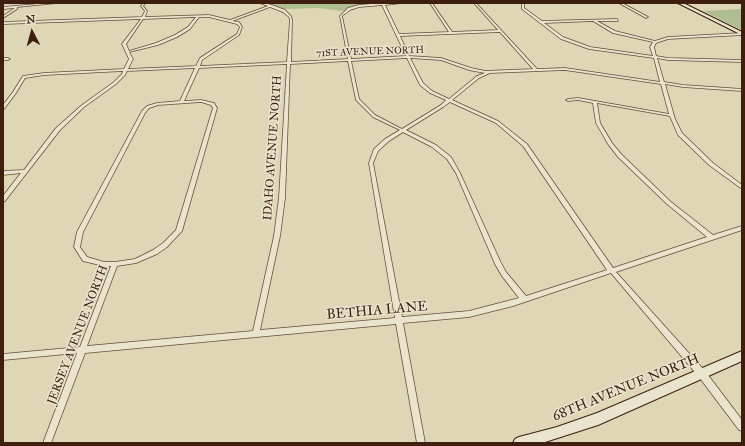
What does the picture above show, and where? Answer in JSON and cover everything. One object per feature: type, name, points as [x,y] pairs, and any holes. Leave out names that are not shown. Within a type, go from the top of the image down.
[{"type":"street","points":[[3,8],[16,8],[56,3]]},
{"type":"street","points":[[3,200],[58,129],[84,106],[115,83],[126,70],[131,58],[125,47],[125,41],[146,13],[142,6],[144,3]]},
{"type":"street","name":"IDAHO AVENUE NORTH","points":[[256,334],[275,244],[282,198],[290,17],[284,11],[261,3]]},
{"type":"street","points":[[401,3],[353,8],[342,14],[341,19],[355,94],[361,105],[374,116],[434,146],[454,165],[498,264],[524,299]]},
{"type":"street","points":[[431,3],[451,33]]},
{"type":"street","points":[[475,3],[536,70]]},
{"type":"street","points":[[523,3],[524,8],[541,22],[562,38],[574,44],[596,49],[655,57],[742,62]]},
{"type":"street","points":[[620,3],[647,17]]},
{"type":"street","points":[[383,4],[421,84],[431,92],[497,122],[525,145],[612,271],[702,374],[742,426]]},
{"type":"street","points":[[683,4],[742,34]]},
{"type":"street","points":[[231,20],[271,6]]},
{"type":"street","points":[[3,17],[16,8]]},
{"type":"street","points":[[127,52],[156,44],[176,36],[189,28],[198,16]]},
{"type":"street","points":[[3,23],[214,16],[231,20],[240,25],[238,34],[204,55],[197,66],[182,102],[158,104],[148,107],[143,112],[80,232],[77,247],[85,259],[93,262],[115,264]]},
{"type":"street","points":[[592,20],[614,32],[655,42],[668,38],[742,34]]},
{"type":"street","points":[[541,22],[616,20]]},
{"type":"street","points":[[398,35],[500,31]]},
{"type":"street","points":[[655,42],[652,47],[675,126],[686,142],[742,187]]},
{"type":"street","points":[[569,46],[574,44]]},
{"type":"street","name":"71ST AVENUE NORTH","points":[[3,108],[24,77],[44,74],[197,66],[408,58],[441,59],[470,70],[492,72],[565,69],[662,83],[742,90]]},
{"type":"street","points":[[3,60],[8,59]]},
{"type":"street","points":[[421,443],[371,163],[372,156],[381,144],[449,100],[478,77],[492,72]]},
{"type":"street","points":[[568,100],[578,99],[671,115]]},
{"type":"street","name":"JERSEY AVENUE NORTH","points":[[47,443],[115,264],[136,261],[156,252],[173,238],[182,223],[215,106],[205,101],[182,102]]},
{"type":"street","points":[[594,102],[598,123],[615,150],[663,198],[712,238]]},
{"type":"street","points":[[3,172],[25,171]]},
{"type":"street","name":"BETHIA LANE","points":[[3,357],[468,314],[524,299],[742,228]]},
{"type":"street","name":"68TH AVENUE NORTH","points":[[519,443],[557,433],[598,419],[742,356]]},
{"type":"green space","points":[[263,3],[371,3],[342,11],[318,8],[285,9]]},
{"type":"green space","points":[[741,9],[742,30],[703,11]]}]
